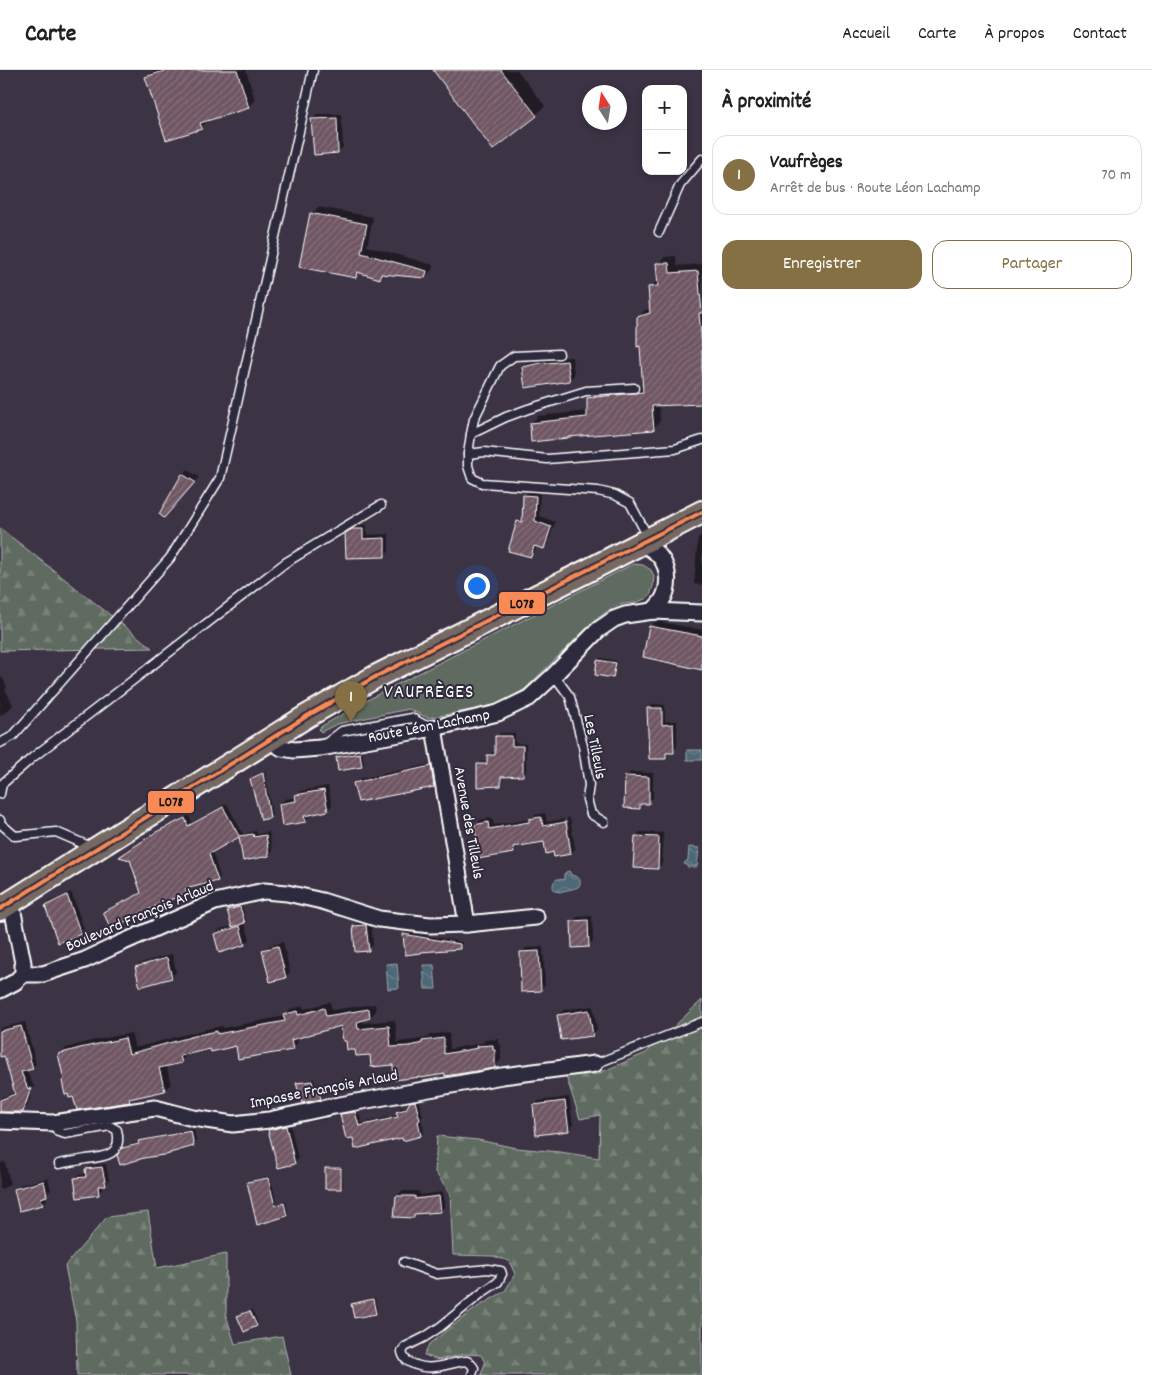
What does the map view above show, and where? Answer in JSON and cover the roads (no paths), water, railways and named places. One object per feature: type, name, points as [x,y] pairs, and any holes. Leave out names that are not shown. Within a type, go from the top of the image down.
[{"type":"main road","points":[[5,906],[306,716],[375,677],[702,512]]},
{"type":"street","points":[[645,541],[660,557],[666,567],[668,579],[662,601],[653,611]]},
{"type":"street","name":"Route Léon Lachamp","points":[[269,740],[282,748],[294,750],[320,748],[432,728],[498,713],[529,698],[598,630],[614,619],[653,611],[702,613]]},
{"type":"street","name":"Avenue des Tilleuls","points":[[432,728],[467,924]]},
{"type":"street","name":"Boulevard François Arlaud","points":[[23,974],[44,974],[85,960],[215,902],[264,891],[287,893],[322,901],[379,920],[430,925],[467,924],[536,917]]},
{"type":"street","points":[[0,990],[15,982],[23,974],[23,963],[5,906]]},
{"type":"street","name":"Impasse François Arlaud","points":[[0,1120],[53,1123],[156,1108],[193,1118],[233,1124],[269,1120],[421,1089],[595,1064]]},
{"type":"lane","points":[[0,743],[13,736],[170,558],[220,478],[313,70]]},
{"type":"lane","points":[[659,232],[680,185],[702,159]]},
{"type":"lane","points":[[559,354],[514,356],[500,366],[474,419],[468,454],[468,466],[472,478],[482,483],[598,491],[614,495],[630,503],[645,541]]},
{"type":"lane","points":[[471,434],[506,417],[586,391],[634,388]]},
{"type":"lane","points":[[468,454],[484,452],[547,459],[675,449],[702,440]]},
{"type":"lane","points":[[0,794],[2,784],[32,758],[285,563],[381,505]]},
{"type":"lane","name":"Les Tilleuls","points":[[554,675],[570,697],[583,746],[589,785],[586,799],[591,814],[604,822]]},
{"type":"lane","points":[[0,820],[1,824],[15,836],[56,832],[95,849]]},
{"type":"lane","points":[[595,1064],[702,1022]]},
{"type":"lane","points":[[53,1123],[58,1132],[65,1134],[110,1126],[117,1130],[119,1139],[117,1147],[107,1156],[59,1164]]},
{"type":"lane","points":[[404,1262],[437,1274],[488,1269],[501,1271],[502,1274],[498,1282],[440,1327],[425,1337],[405,1346],[402,1352],[403,1358],[423,1368],[436,1368],[467,1361],[474,1368],[472,1375]]},
{"type":"water","points":[[687,750],[702,750],[702,760],[687,760]]},
{"type":"water","points":[[689,847],[699,848],[697,867],[687,867],[684,863],[688,860]]},
{"type":"water","points":[[569,871],[571,875],[580,880],[579,886],[560,892],[555,891],[553,883],[557,879],[564,880],[564,874]]},
{"type":"water","points":[[397,963],[399,988],[388,989],[386,964]]},
{"type":"water","points":[[423,965],[434,965],[436,989],[425,989]]},
{"type":"place","name":"Vaufrèges","points":[[351,722]]},
{"type":"district","name":"VAUFRÈGES","points":[[429,693]]}]
